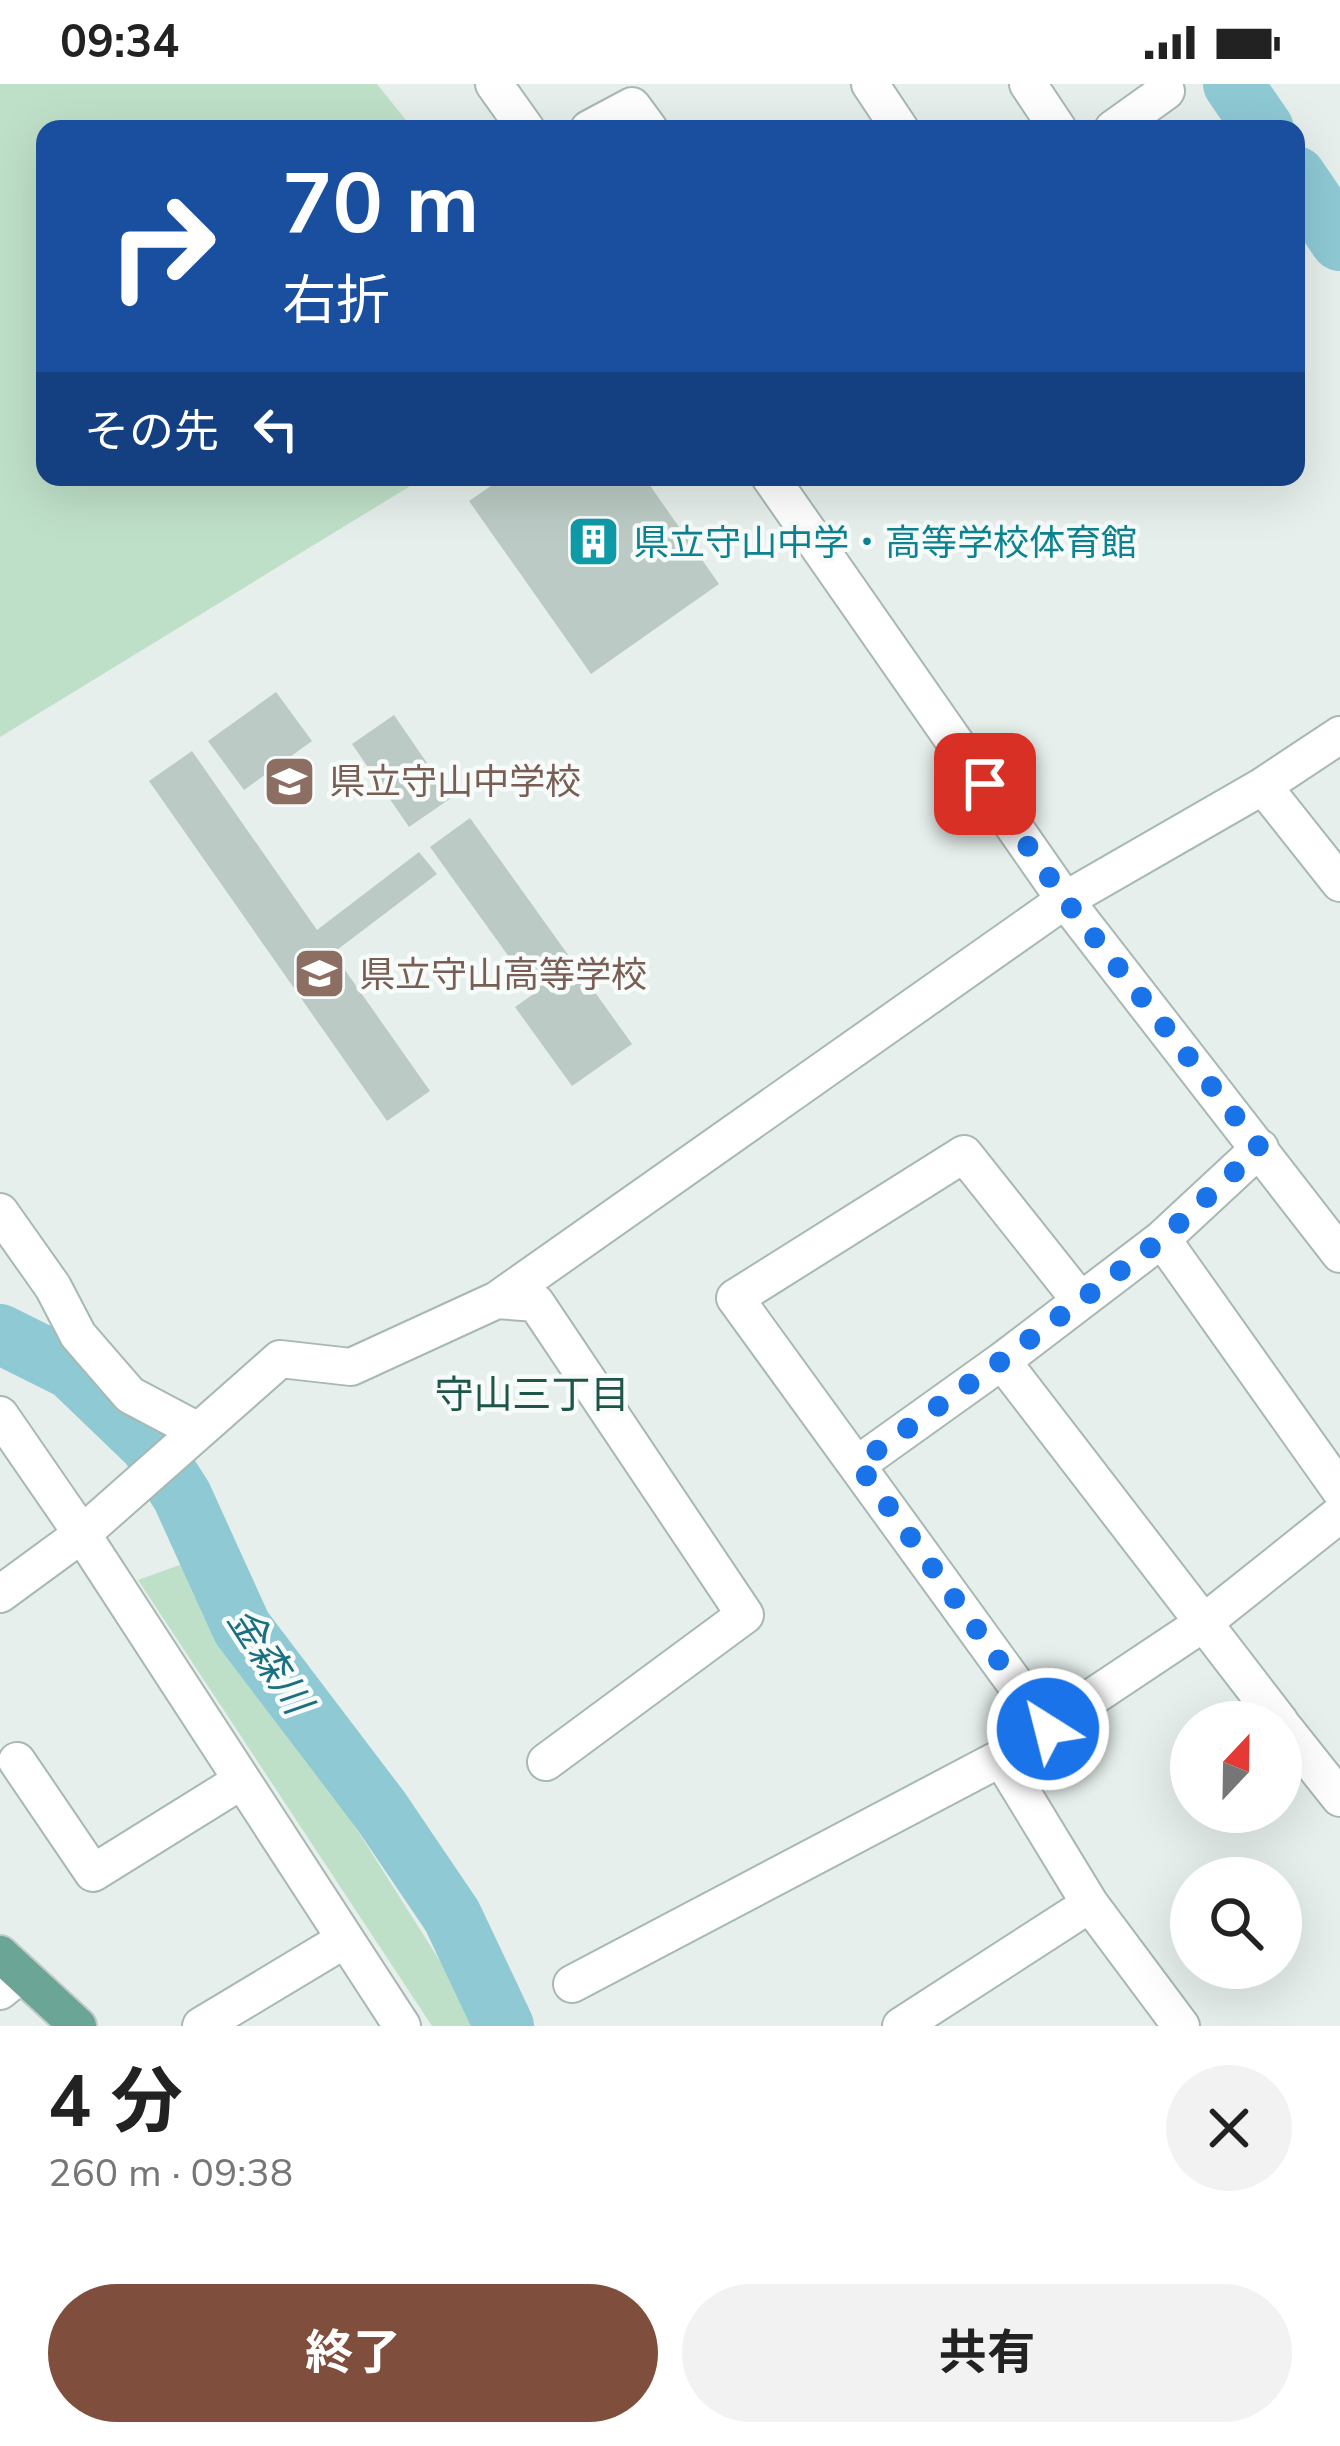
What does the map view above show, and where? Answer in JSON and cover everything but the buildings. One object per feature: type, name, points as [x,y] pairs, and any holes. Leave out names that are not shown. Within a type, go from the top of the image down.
[{"type":"main road","points":[[7,1973],[78,2026]]},
{"type":"street","points":[[494,84],[520,120]]},
{"type":"street","points":[[870,84],[895,120]]},
{"type":"street","points":[[1028,84],[1052,120]]},
{"type":"street","points":[[1126,120],[1166,91]]},
{"type":"street","points":[[606,120],[632,106],[642,120]]},
{"type":"street","points":[[776,486],[1065,900],[1340,1254]]},
{"type":"street","points":[[0,1594],[82,1534],[280,1359],[351,1367],[496,1300],[1065,900],[1263,786],[1340,734]]},
{"type":"street","points":[[1263,786],[1340,884]]},
{"type":"street","points":[[858,1464],[1162,1239],[1260,1148]]},
{"type":"street","points":[[1048,1729],[735,1298],[964,1154],[1080,1300]]},
{"type":"street","points":[[0,1212],[52,1287],[78,1335],[130,1395],[198,1431]]},
{"type":"street","points":[[1162,1239],[1340,1490]]},
{"type":"street","points":[[496,1300],[536,1303],[746,1616],[546,1762]]},
{"type":"street","points":[[1001,1361],[1263,1701]]},
{"type":"street","points":[[0,1415],[402,2026]]},
{"type":"street","points":[[572,1984],[1001,1759],[1202,1624],[1340,1514]]},
{"type":"street","points":[[1302,1750],[1340,1798]]},
{"type":"street","points":[[1001,1759],[1090,1904],[1181,2026]]},
{"type":"street","points":[[17,1761],[93,1874],[241,1780]]},
{"type":"street","points":[[901,2026],[1090,1904]]},
{"type":"street","points":[[201,2026],[344,1940]]},
{"type":"green space","points":[[0,84],[377,84],[406,120],[36,120],[36,486],[410,486],[0,737]]},
{"type":"green space","points":[[188,1562],[481,2026],[432,2026],[138,1580]]},
{"type":"waterway","points":[[1233,84],[1258,120]]},
{"type":"waterway","points":[[1305,189],[1340,241]]},
{"type":"waterway","name":"金森川","points":[[0,1334],[72,1370],[149,1444],[182,1496],[242,1628],[381,1811],[452,1916],[504,2026]]},
{"type":"place","name":"県立守山中学・高等学校体育館","points":[[594,542]]},
{"type":"place","name":"県立守山中学校","points":[[290,781]]},
{"type":"place","name":"県立守山高等学校","points":[[320,974]]},
{"type":"district","name":"守山三丁目","points":[[532,1394]]},
{"type":"route","points":[[985,784],[1065,900],[1260,1148],[1162,1239],[858,1464],[1048,1729]]}]
